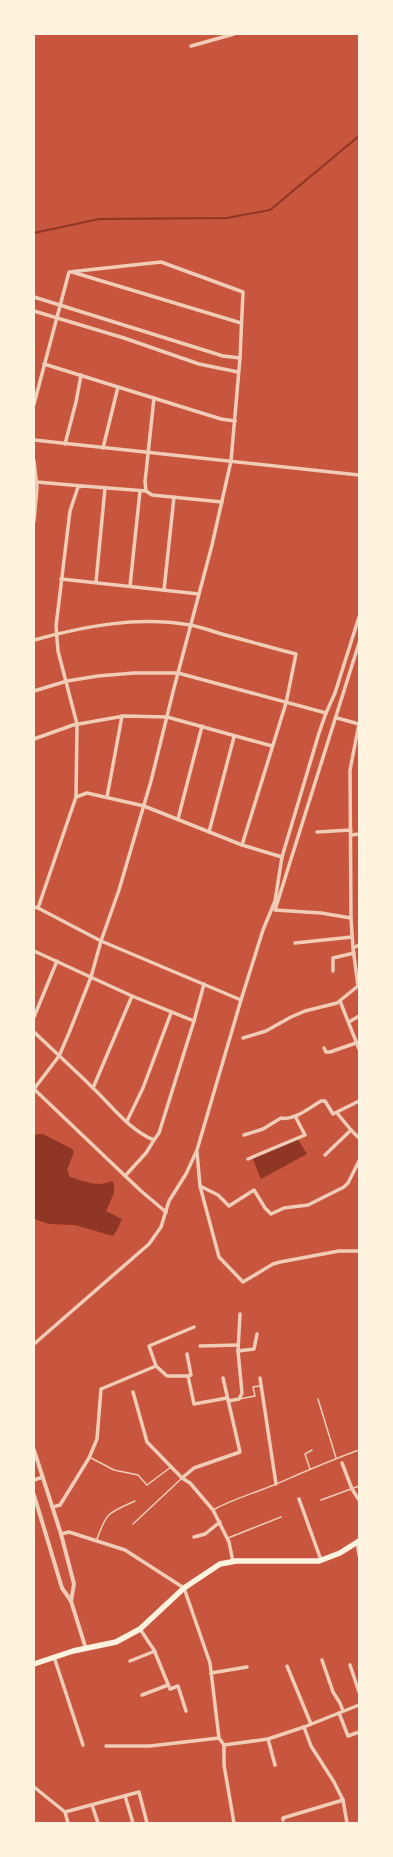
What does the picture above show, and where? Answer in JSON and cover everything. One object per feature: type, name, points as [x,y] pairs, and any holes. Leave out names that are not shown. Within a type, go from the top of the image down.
[{"type":"main road","points":[[34,1664],[73,1651],[116,1642],[140,1629],[184,1588],[220,1564],[233,1562],[321,1560],[340,1553],[358,1542]]},
{"type":"street","points":[[191,46],[234,34]]},
{"type":"street","points":[[69,272],[161,262],[243,292],[240,358],[231,461],[199,594],[144,806],[120,890],[101,941],[91,977],[59,1056],[34,1089],[125,1176],[166,1212]]},
{"type":"street","points":[[34,404],[69,272]]},
{"type":"street","points":[[69,272],[241,323]]},
{"type":"street","points":[[34,297],[223,356],[240,358]]},
{"type":"street","points":[[34,311],[124,338],[198,364],[238,372]]},
{"type":"street","points":[[44,364],[221,419],[235,421]]},
{"type":"street","points":[[65,444],[76,402],[81,375]]},
{"type":"street","points":[[104,448],[118,387]]},
{"type":"street","points":[[146,491],[145,482],[154,398]]},
{"type":"street","points":[[34,440],[359,475]]},
{"type":"street","points":[[34,461],[37,482],[34,521]]},
{"type":"street","points":[[37,482],[146,491],[152,495],[222,502]]},
{"type":"street","points":[[83,486],[78,488],[75,493],[70,511],[56,612],[56,633],[60,658],[77,724],[76,797],[36,907],[101,941],[241,1000]]},
{"type":"street","points":[[96,582],[105,488]]},
{"type":"street","points":[[130,586],[140,491]]},
{"type":"street","points":[[164,590],[174,497]]},
{"type":"street","points":[[61,579],[199,594]]},
{"type":"street","points":[[34,1344],[149,1244],[160,1227],[169,1201],[186,1174],[197,1150],[241,1000],[263,930],[275,901],[282,857],[326,713],[335,693],[359,617]]},
{"type":"street","points":[[34,640],[56,633],[96,625],[126,622],[166,623],[190,625],[296,654],[286,703],[242,845]]},
{"type":"street","points":[[351,918],[321,913],[275,910],[337,718],[359,643],[352,639]]},
{"type":"street","points":[[34,691],[67,681],[98,676],[134,673],[178,673],[326,713]]},
{"type":"street","points":[[34,739],[77,724],[122,716],[167,717],[202,726],[234,737],[272,746]]},
{"type":"street","points":[[107,797],[122,716]]},
{"type":"street","points":[[243,1038],[266,1031],[291,1016],[340,1001],[358,986],[351,918],[350,770],[359,724],[337,718]]},
{"type":"street","points":[[178,819],[202,726]]},
{"type":"street","points":[[209,832],[234,737]]},
{"type":"street","points":[[76,797],[87,793],[144,806],[242,845],[282,857]]},
{"type":"street","points":[[317,832],[351,832],[359,834]]},
{"type":"street","points":[[295,943],[352,937]]},
{"type":"street","points":[[353,948],[359,945]]},
{"type":"street","points":[[34,951],[132,996],[194,1021]]},
{"type":"street","points":[[333,971],[333,958],[354,953]]},
{"type":"street","points":[[34,1017],[57,961]]},
{"type":"street","points":[[125,1176],[146,1153],[159,1132],[204,984]]},
{"type":"street","points":[[93,1088],[132,996]]},
{"type":"street","points":[[340,1001],[359,1049]]},
{"type":"street","points":[[127,1121],[143,1088],[171,1013]]},
{"type":"street","points":[[349,1022],[359,1016]]},
{"type":"street","points":[[34,1032],[127,1121],[145,1137],[154,1140]]},
{"type":"street","points":[[324,1048],[326,1052],[330,1052],[356,1043]]},
{"type":"street","points":[[244,1135],[263,1129],[281,1118],[286,1119],[295,1116],[320,1101],[325,1102],[333,1114],[338,1113],[359,1101]]},
{"type":"street","points":[[338,1113],[359,1138]]},
{"type":"street","points":[[248,1159],[305,1135],[295,1116]]},
{"type":"street","points":[[326,1155],[351,1130]]},
{"type":"street","points":[[197,1150],[200,1186],[219,1257],[243,1282],[273,1264],[280,1262],[339,1251],[359,1251]]},
{"type":"street","points":[[200,1186],[218,1196],[229,1206],[254,1190],[265,1208],[271,1214],[284,1208],[308,1205],[344,1187],[359,1161]]},
{"type":"street","points":[[187,1354],[191,1375],[188,1376],[194,1404],[239,1400],[242,1393],[238,1351],[240,1314]]},
{"type":"street","points":[[188,1376],[167,1376],[156,1366],[149,1346],[194,1327]]},
{"type":"street","points":[[238,1351],[254,1349],[257,1334]]},
{"type":"street","points":[[200,1346],[238,1345]]},
{"type":"street","points":[[53,1507],[60,1505],[89,1458],[97,1439],[102,1402],[101,1389],[156,1366]]},
{"type":"street","points":[[182,1478],[194,1468],[240,1452],[223,1378]]},
{"type":"street","points":[[260,1378],[276,1484]]},
{"type":"street","points":[[133,1392],[147,1442],[182,1478],[190,1484],[213,1510],[228,1538],[233,1562]]},
{"type":"street","points":[[34,1450],[53,1507],[74,1584],[71,1601]]},
{"type":"street","points":[[342,1463],[352,1489],[359,1500]]},
{"type":"street","points":[[34,1480],[43,1477]]},
{"type":"street","points":[[34,1495],[62,1588],[71,1601],[86,1649]]},
{"type":"street","points":[[299,1498],[321,1560]]},
{"type":"street","points":[[194,1537],[205,1534],[220,1522]]},
{"type":"street","points":[[61,1534],[68,1532],[125,1550],[184,1588],[210,1663],[218,1738],[224,1745],[224,1765],[234,1823]]},
{"type":"street","points":[[358,1542],[359,1555]]},
{"type":"street","points":[[140,1629],[155,1650],[170,1689],[178,1686],[186,1711]]},
{"type":"street","points":[[130,1661],[155,1650]]},
{"type":"street","points":[[54,1657],[83,1745]]},
{"type":"street","points":[[322,1660],[333,1692],[340,1703],[348,1736],[359,1732]]},
{"type":"street","points":[[350,1665],[359,1692]]},
{"type":"street","points":[[287,1666],[311,1724]]},
{"type":"street","points":[[211,1673],[247,1667]]},
{"type":"street","points":[[142,1695],[168,1685]]},
{"type":"street","points":[[224,1745],[268,1739],[304,1727],[359,1705]]},
{"type":"street","points":[[304,1727],[311,1746],[334,1782],[343,1800],[348,1823]]},
{"type":"street","points":[[106,1746],[150,1746],[218,1738]]},
{"type":"street","points":[[268,1739],[275,1765]]},
{"type":"street","points":[[34,1787],[65,1812],[68,1823]]},
{"type":"street","points":[[65,1812],[138,1792],[147,1823]]},
{"type":"street","points":[[125,1796],[133,1823]]},
{"type":"street","points":[[282,1820],[283,1818],[343,1800]]},
{"type":"street","points":[[92,1805],[98,1823]]},
{"type":"lane","points":[[239,1400],[255,1396],[253,1387],[262,1385]]},
{"type":"lane","points":[[318,1399],[336,1458]]},
{"type":"lane","points":[[310,1468],[305,1454],[312,1450]]},
{"type":"lane","points":[[213,1510],[226,1503],[276,1484],[310,1468],[359,1450]]},
{"type":"lane","points":[[89,1458],[114,1470],[138,1475],[147,1485],[171,1466]]},
{"type":"lane","points":[[133,1524],[182,1478]]},
{"type":"lane","points":[[321,1500],[359,1486]]},
{"type":"lane","points":[[96,1541],[103,1523],[109,1514],[135,1501]]},
{"type":"lane","points":[[228,1538],[280,1517]]},
{"type":"shaded area","points":[[37,1134],[43,1134],[72,1149],[74,1152],[67,1170],[70,1177],[96,1184],[112,1181],[114,1184],[114,1193],[106,1211],[122,1219],[113,1236],[75,1225],[49,1224],[34,1219],[34,1136]]},
{"type":"shaded area","points":[[297,1138],[307,1154],[261,1179],[252,1157]]},
{"type":"waterway","points":[[34,233],[99,219],[227,218],[270,210],[359,136]]}]
